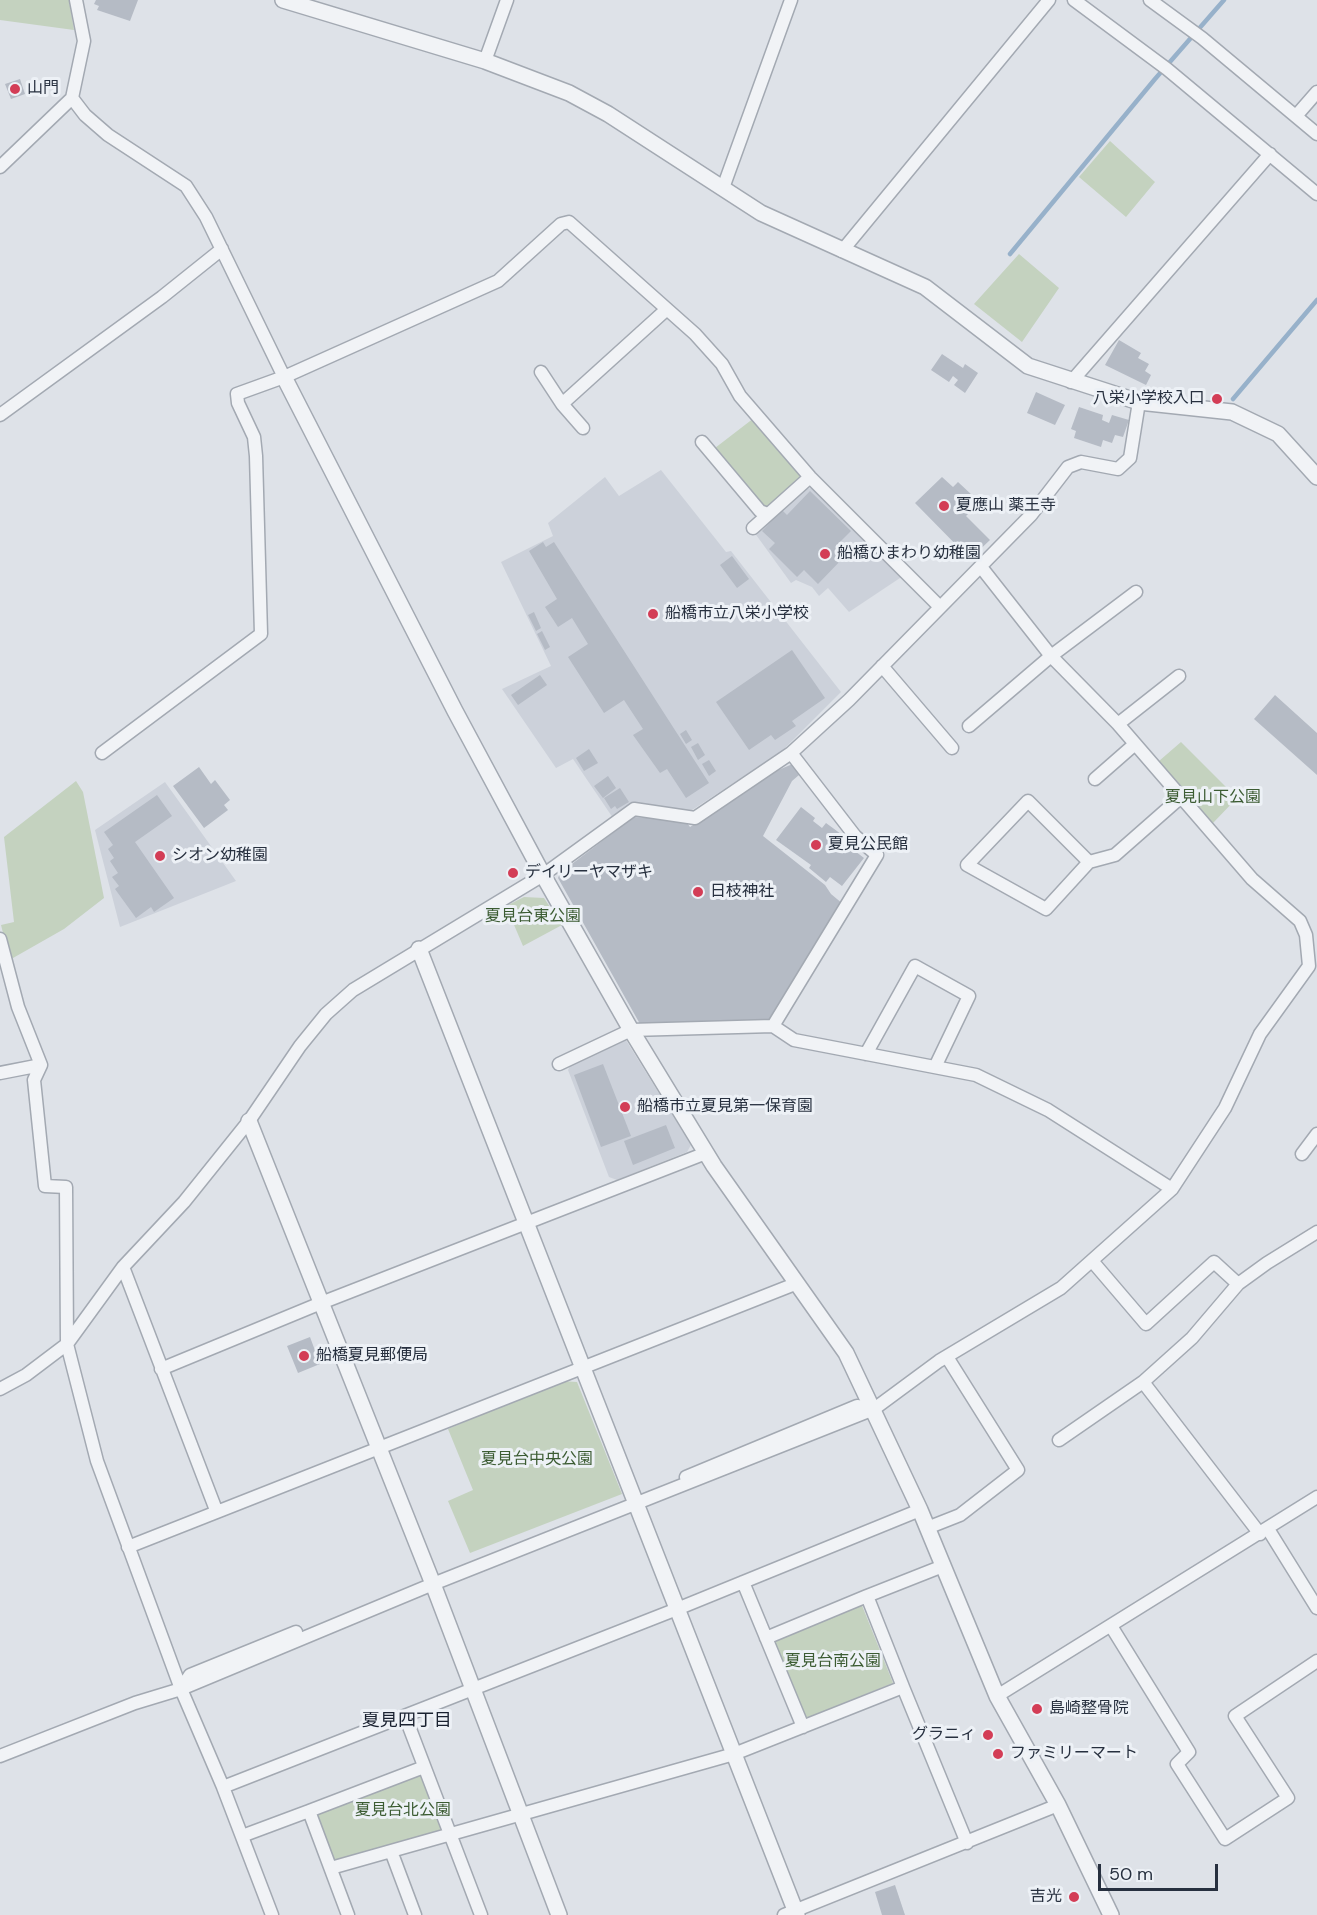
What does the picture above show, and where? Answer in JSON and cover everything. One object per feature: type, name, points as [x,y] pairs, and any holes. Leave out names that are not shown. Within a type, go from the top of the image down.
[{"type":"street","points":[[0,166],[72,98],[84,41],[76,0]]},
{"type":"street","points":[[283,0],[484,61],[587,103],[761,213],[842,251],[904,275],[925,287],[1028,366],[1071,382],[1139,402],[1222,410],[1241,416],[1278,434],[1317,477]]},
{"type":"street","points":[[484,61],[507,0]]},
{"type":"street","points":[[723,188],[791,0]]},
{"type":"street","points":[[842,251],[1049,0]]},
{"type":"street","points":[[1074,0],[1167,69],[1317,194]]},
{"type":"street","points":[[1150,0],[1202,38],[1317,134]]},
{"type":"street","points":[[1296,116],[1317,92]]},
{"type":"street","points":[[72,98],[85,115],[108,135],[186,186],[206,217],[284,377],[455,711],[543,875],[631,1030],[706,1153],[795,1284],[846,1353],[920,1510],[997,1696],[1058,1805],[1111,1915]]},
{"type":"street","points":[[1071,382],[1270,154]]},
{"type":"street","points":[[102,753],[261,634],[254,437],[237,397],[243,391],[284,377],[498,281],[561,224],[569,222],[695,334],[722,364],[741,396],[810,477],[940,607]]},
{"type":"street","points":[[0,415],[162,297],[222,249]]},
{"type":"street","points":[[562,404],[667,309]]},
{"type":"street","points":[[541,372],[562,404],[583,428]]},
{"type":"street","points":[[0,1389],[26,1375],[67,1344],[123,1267],[183,1202],[249,1121],[300,1046],[327,1014],[353,990],[543,875],[634,809],[695,818],[791,753],[981,567],[1031,515],[1068,467],[1081,462],[1118,469],[1125,465],[1130,458],[1139,402]]},
{"type":"street","points":[[702,442],[760,511],[768,514]]},
{"type":"street","points":[[753,528],[810,477]]},
{"type":"street","points":[[0,1756],[135,1703],[181,1689],[432,1580],[635,1502],[857,1406],[874,1409],[947,1357],[1061,1288],[1172,1190],[1226,1108],[1260,1034],[1313,969],[1307,943],[1300,921],[1252,879],[1118,724],[1051,656],[981,567]]},
{"type":"street","points":[[969,726],[1051,656],[1136,592]]},
{"type":"street","points":[[882,666],[952,748]]},
{"type":"street","points":[[1118,724],[1179,676]]},
{"type":"street","points":[[1095,779],[1135,744]]},
{"type":"street","points":[[773,1026],[877,855],[855,836],[791,753]]},
{"type":"street","points":[[1089,862],[1028,801],[967,865],[1046,909],[1089,862],[1115,855],[1181,796]]},
{"type":"street","points":[[0,939],[18,1007],[41,1065],[34,1080],[45,1186],[66,1187],[67,1344],[98,1461],[181,1689],[223,1787],[272,1915]]},
{"type":"street","points":[[419,949],[734,1754],[792,1913],[1058,1805]]},
{"type":"street","points":[[866,1054],[915,966],[969,996],[936,1067]]},
{"type":"street","points":[[559,1064],[631,1030],[773,1026],[794,1040],[976,1075],[1048,1110],[1172,1190]]},
{"type":"street","points":[[0,1073],[41,1065]]},
{"type":"street","points":[[249,1121],[432,1580],[559,1915]]},
{"type":"street","points":[[1302,1154],[1317,1134]]},
{"type":"street","points":[[161,1369],[321,1302],[706,1153]]},
{"type":"street","points":[[1059,1440],[1143,1382],[1192,1338],[1238,1284],[1317,1232]]},
{"type":"street","points":[[1093,1262],[1146,1324],[1214,1262],[1238,1284]]},
{"type":"street","points":[[123,1267],[216,1510]]},
{"type":"street","points":[[128,1547],[216,1510],[795,1284]]},
{"type":"street","points":[[927,1528],[960,1515],[1018,1470],[947,1357]]},
{"type":"street","points":[[1143,1382],[1264,1532],[1317,1608]]},
{"type":"street","points":[[997,1696],[1317,1497]]},
{"type":"street","points":[[223,1787],[677,1610],[920,1510]]},
{"type":"street","points":[[766,1638],[943,1566]]},
{"type":"street","points":[[744,1582],[803,1727]]},
{"type":"street","points":[[867,1596],[967,1843]]},
{"type":"street","points":[[1110,1626],[1189,1752],[1177,1764],[1225,1839],[1288,1798],[1235,1716],[1317,1661]]},
{"type":"street","points":[[331,1868],[734,1754],[903,1688]]},
{"type":"street","points":[[405,1716],[481,1915]]},
{"type":"street","points":[[242,1836],[424,1767]]},
{"type":"street","points":[[309,1810],[348,1915]]},
{"type":"street","points":[[391,1851],[415,1915]]},
{"type":"shaded area","name":"船橋市立八栄小学校","points":[[661,470],[726,552],[731,551],[841,692],[781,752],[689,812],[634,802],[613,818],[573,759],[556,768],[502,689],[551,666],[501,562],[553,536],[548,523],[605,477],[619,496]]},
{"type":"shaded area","name":"船橋ひまわり幼稚園","points":[[812,488],[903,576],[849,612],[828,588],[819,596],[812,587],[796,580],[791,583],[754,532],[805,489]]},
{"type":"shaded area","name":"シオン幼稚園","points":[[165,782],[236,881],[120,927],[95,830]]},
{"type":"shaded area","name":"船橋市立夏見第一保育園","points":[[624,1037],[691,1145],[687,1152],[617,1180],[609,1177],[568,1070],[570,1066]]},
{"type":"green space","points":[[0,0],[69,0],[74,30],[0,20]]},
{"type":"green space","points":[[1110,141],[1155,182],[1126,217],[1079,177]]},
{"type":"green space","points":[[1019,254],[1059,288],[1022,342],[974,304]]},
{"type":"green space","points":[[754,418],[800,475],[798,483],[770,507],[759,504],[715,448]]},
{"type":"green space","name":"夏見山下公園","points":[[1181,742],[1237,798],[1213,823],[1159,761]]},
{"type":"green space","points":[[76,781],[83,792],[104,898],[64,929],[13,958],[8,953],[1,925],[14,922],[4,837]]},
{"type":"green space","name":"夏見台東公園","points":[[524,897],[544,898],[562,925],[523,946],[506,906]]},
{"type":"green space","name":"夏見台中央公園","points":[[561,1381],[577,1382],[622,1494],[470,1553],[448,1501],[473,1490],[448,1429]]},
{"type":"green space","name":"夏見台南公園","points":[[861,1603],[893,1683],[805,1719],[774,1642]]},
{"type":"green space","name":"夏見台北公園","points":[[421,1774],[442,1830],[335,1862],[316,1814]]},
{"type":"building","points":[[96,0],[138,0],[130,21],[97,10],[99,6],[94,4]]},
{"type":"building","name":"山門","points":[[20,79],[25,94],[11,99],[5,84]]},
{"type":"building","points":[[1119,340],[1141,353],[1138,358],[1149,364],[1145,371],[1151,375],[1146,385],[1105,365]]},
{"type":"building","points":[[942,354],[963,368],[965,364],[978,373],[965,393],[954,385],[958,380],[953,376],[949,382],[931,370]]},
{"type":"building","points":[[1036,392],[1065,405],[1055,425],[1027,413]]},
{"type":"building","points":[[1079,407],[1103,415],[1102,420],[1109,423],[1112,415],[1129,420],[1123,437],[1115,435],[1112,443],[1103,440],[1101,447],[1074,438],[1076,431],[1071,429]]},
{"type":"building","name":"夏應山 薬王寺","points":[[942,477],[953,487],[958,482],[972,495],[966,501],[973,509],[966,516],[990,540],[970,559],[915,503]]},
{"type":"building","points":[[810,491],[851,531],[835,547],[845,556],[818,584],[804,570],[797,577],[769,549],[775,543],[762,531],[782,510],[787,515]]},
{"type":"building","points":[[543,542],[546,547],[554,542],[709,783],[686,798],[667,769],[660,773],[633,735],[643,729],[624,700],[604,713],[568,657],[588,644],[572,618],[558,627],[545,607],[557,599],[529,551]]},
{"type":"building","points":[[732,556],[749,579],[737,588],[720,565]]},
{"type":"building","points":[[534,612],[541,628],[536,631],[528,615]]},
{"type":"building","points":[[542,631],[550,647],[545,650],[537,634]]},
{"type":"building","points":[[792,650],[825,698],[792,721],[796,726],[775,740],[771,735],[749,750],[716,702]]},
{"type":"building","points":[[540,675],[547,685],[518,705],[511,695]]},
{"type":"building","points":[[1275,695],[1317,733],[1317,775],[1254,719]]},
{"type":"building","points":[[686,730],[692,740],[686,744],[680,734]]},
{"type":"building","points":[[698,743],[705,755],[698,760],[691,747]]},
{"type":"building","points":[[589,749],[598,763],[584,771],[576,758]]},
{"type":"building","points":[[709,760],[716,771],[709,776],[702,764]]},
{"type":"building","name":"日枝神社","points":[[795,763],[799,775],[792,781],[763,836],[825,885],[831,894],[843,904],[771,1021],[640,1024],[558,878],[560,873],[634,817],[685,820],[690,827],[776,771]]},
{"type":"building","points":[[199,767],[211,784],[215,780],[230,800],[224,805],[228,810],[204,828],[173,786]]},
{"type":"building","points":[[608,776],[616,788],[603,798],[594,786]]},
{"type":"building","points":[[620,788],[629,802],[617,809],[615,806],[611,809],[604,798]]},
{"type":"building","points":[[157,795],[172,816],[135,842],[174,898],[154,912],[151,907],[136,918],[115,889],[119,886],[112,877],[118,873],[110,861],[114,858],[108,849],[113,845],[104,832]]},
{"type":"building","points":[[801,807],[815,818],[813,821],[822,828],[826,823],[841,834],[838,838],[864,858],[842,886],[830,877],[826,882],[809,868],[811,865],[776,840]]},
{"type":"building","points":[[603,1064],[631,1136],[601,1147],[574,1075]]},
{"type":"building","points":[[666,1125],[675,1148],[633,1165],[624,1141]]},
{"type":"building","points":[[310,1337],[320,1364],[298,1373],[287,1346]]},
{"type":"building","points":[[895,1885],[905,1915],[882,1915],[875,1892]]},
{"type":"waterway","points":[[1010,254],[1155,79],[1224,0]]},
{"type":"waterway","points":[[1233,399],[1317,300]]},
{"type":"place","name":"山門","points":[[15,89]]},
{"type":"place","name":"八栄小学校入口","points":[[1217,399]]},
{"type":"place","name":"夏應山 薬王寺","points":[[944,506]]},
{"type":"place","name":"船橋ひまわり幼稚園","points":[[825,554]]},
{"type":"place","name":"船橋市立八栄小学校","points":[[653,614]]},
{"type":"place","name":"夏見公民館","points":[[816,845]]},
{"type":"place","name":"シオン幼稚園","points":[[160,856]]},
{"type":"place","name":"デイリーヤマザキ","points":[[513,873]]},
{"type":"place","name":"日枝神社","points":[[698,892]]},
{"type":"place","name":"船橋市立夏見第一保育園","points":[[625,1107]]},
{"type":"place","name":"船橋夏見郵便局","points":[[304,1356]]},
{"type":"place","name":"島崎整骨院","points":[[1037,1709]]},
{"type":"place","name":"グラニィ","points":[[988,1735]]},
{"type":"place","name":"ファミリーマート","points":[[998,1754]]},
{"type":"place","name":"吉光","points":[[1074,1897]]},
{"type":"district","name":"夏見四丁目","points":[[407,1721]]}]
